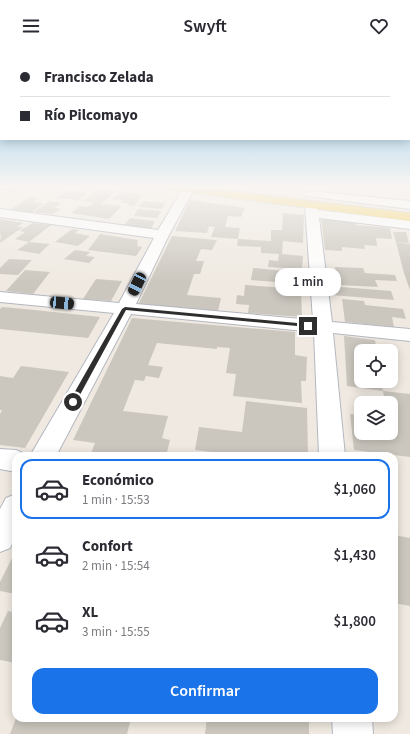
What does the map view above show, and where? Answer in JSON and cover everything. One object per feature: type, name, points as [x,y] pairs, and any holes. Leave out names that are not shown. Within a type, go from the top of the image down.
[{"type":"street","points":[[37,219],[162,235]]},
{"type":"street","points":[[45,452],[125,309],[162,235],[168,219]]},
{"type":"street","points":[[312,219],[323,327],[332,452]]},
{"type":"street","points":[[386,219],[410,225]]},
{"type":"street","points":[[0,297],[410,335]]},
{"type":"street","points":[[0,459],[12,460]]},
{"type":"street","points":[[0,538],[12,515]]},
{"type":"street","points":[[352,722],[353,734]]},
{"type":"building","points":[[0,219],[23,223],[17,227],[23,227],[0,243]]},
{"type":"building","points":[[129,219],[155,221],[151,229],[124,225]]},
{"type":"building","points":[[181,219],[227,219],[225,227],[240,228],[238,239],[211,237],[215,227],[209,226],[207,233],[175,231]]},
{"type":"building","points":[[283,219],[304,219],[303,243],[283,241],[282,254],[303,256],[302,269],[268,267],[269,260],[278,261],[279,254],[261,253],[261,247],[237,246],[238,239],[271,241],[271,230],[282,230]]},
{"type":"building","points":[[321,219],[356,221],[356,225],[390,228],[392,239],[376,238],[377,246],[364,245],[365,249],[342,247],[342,251],[325,250]]},
{"type":"building","points":[[33,223],[51,225],[29,242],[15,239],[25,232],[19,231]]},
{"type":"building","points":[[72,229],[79,230],[75,233],[90,236],[78,246],[55,242]]},
{"type":"building","points":[[393,232],[406,232],[409,243],[396,242]]},
{"type":"building","points":[[100,234],[138,240],[137,246],[142,247],[136,256],[88,250]]},
{"type":"building","points":[[172,236],[217,240],[212,250],[201,249],[196,261],[204,261],[200,274],[194,274],[187,295],[221,298],[218,311],[138,305]]},
{"type":"building","points":[[29,242],[50,244],[39,254],[17,250]]},
{"type":"building","points":[[396,242],[410,244],[410,290],[404,273]]},
{"type":"building","points":[[75,250],[90,252],[86,256],[95,257],[89,263],[64,259]]},
{"type":"building","points":[[9,259],[32,260],[18,275],[0,274],[0,268]]},
{"type":"building","points":[[335,267],[363,268],[365,273],[395,275],[397,281],[375,280],[378,287],[338,285]]},
{"type":"building","points":[[253,268],[285,271],[285,277],[302,278],[302,284],[251,280]]},
{"type":"building","points":[[25,270],[50,272],[33,294],[6,291]]},
{"type":"building","points":[[96,279],[122,281],[111,301],[83,299]]},
{"type":"building","points":[[245,285],[301,289],[302,317],[248,313],[249,305],[236,304],[237,295],[244,296]]},
{"type":"building","points":[[329,286],[391,291],[394,300],[331,295]]},
{"type":"building","points":[[342,299],[364,301],[365,305],[403,309],[406,319],[392,317],[394,327],[345,322]]},
{"type":"building","points":[[2,307],[100,317],[88,338],[0,329],[0,309]]},
{"type":"building","points":[[132,318],[295,332],[295,355],[307,357],[306,381],[301,381],[302,403],[233,396],[236,374],[226,373],[230,348],[217,347],[217,349],[157,343],[148,365],[163,367],[159,378],[146,376],[144,381],[135,380],[123,411],[168,416],[162,438],[170,440],[167,452],[92,452],[95,443],[73,440]]},
{"type":"building","points":[[344,336],[375,340],[376,344],[354,344],[354,387],[347,386]]},
{"type":"building","points":[[21,366],[69,372],[25,448],[0,445],[0,414],[2,410],[0,410],[0,376],[13,378]]},
{"type":"building","points":[[361,388],[382,388],[383,391]]},
{"type":"building","points":[[383,391],[410,394],[410,457],[398,456],[398,452],[370,452],[354,450],[350,414],[354,414],[354,440],[398,440],[398,396],[384,396]]},
{"type":"building","points":[[246,401],[307,408],[308,452],[211,452],[195,450],[199,427],[242,432]]},
{"type":"building","points":[[398,536],[410,538],[410,606],[398,604]]},
{"type":"building","points":[[12,558],[12,593],[0,591],[0,582]]},
{"type":"building","points":[[8,611],[12,612],[12,662],[0,660],[0,628]]},
{"type":"building","points":[[14,722],[130,722],[127,734],[10,734]]},
{"type":"building","points":[[206,722],[309,722],[309,734],[205,734]]},
{"type":"route","points":[[73,402],[125,309],[308,326]]}]
